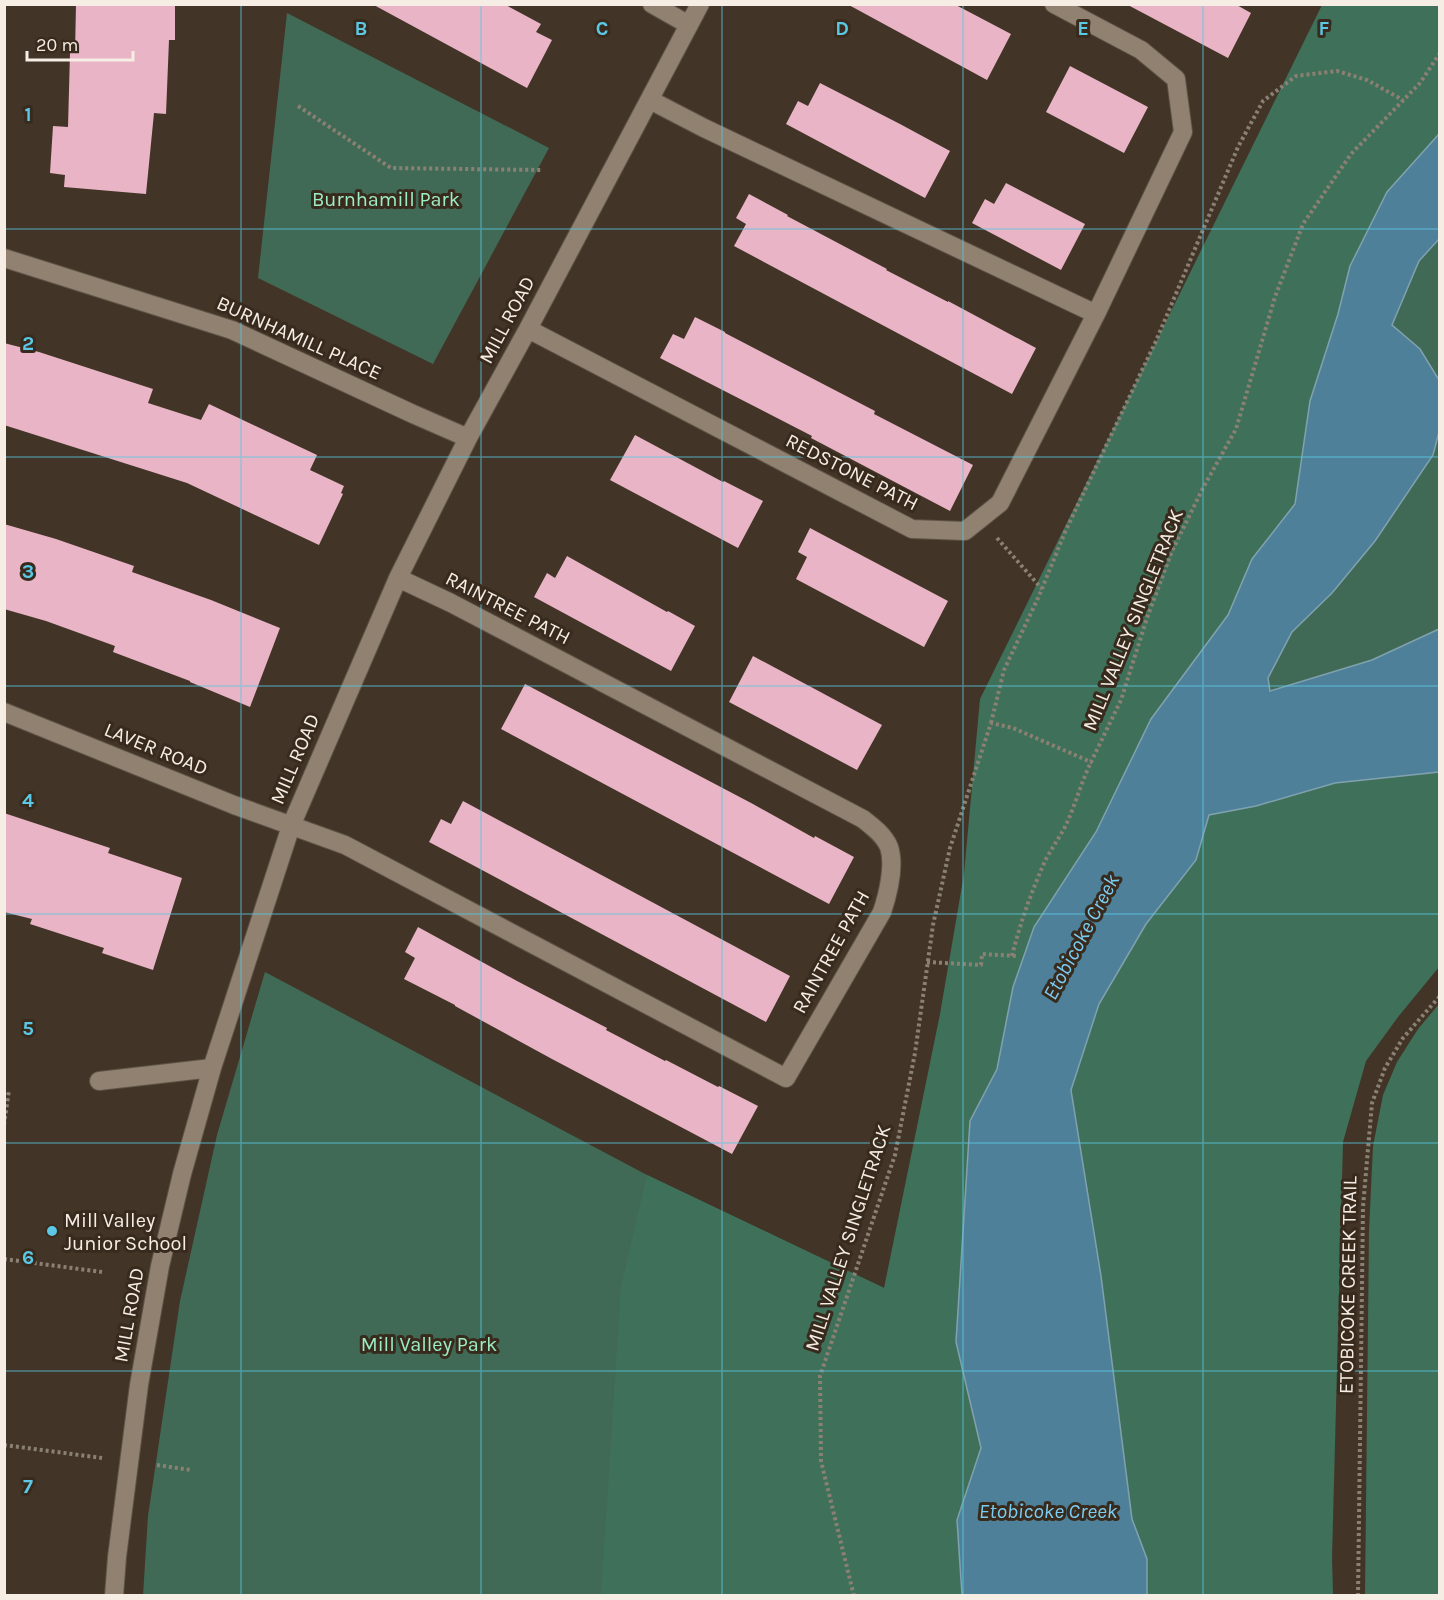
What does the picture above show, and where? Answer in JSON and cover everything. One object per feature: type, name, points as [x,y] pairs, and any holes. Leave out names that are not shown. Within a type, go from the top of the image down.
[{"type":"street","points":[[652,4],[689,25]]},
{"type":"street","name":"MILL ROAD","points":[[114,1596],[139,1385],[159,1274],[182,1174],[212,1068],[291,826],[398,578],[468,438],[700,4]]},
{"type":"street","name":"REDSTONE PATH","points":[[528,329],[912,530],[965,531],[1000,503],[1096,314],[1183,132],[1176,79],[1141,50],[1054,4]]},
{"type":"street","points":[[650,100],[704,128],[1096,314]]},
{"type":"street","name":"BURNHAMILL PLACE","points":[[4,258],[232,330],[468,438]]},
{"type":"street","name":"RAINTREE PATH","points":[[291,826],[345,845],[786,1078],[882,912],[888,894],[891,858],[885,840],[871,825],[451,603],[398,578]]},
{"type":"street","name":"LAVER ROAD","points":[[4,712],[291,826]]},
{"type":"street","points":[[99,1081],[212,1068]]},
{"type":"path","name":"MILL VALLEY SINGLETRACK","points":[[854,1596],[821,1461],[820,1376],[895,1155],[915,1053],[933,925],[950,848],[991,723],[1013,728],[1091,762],[1121,700],[1147,618],[1172,551],[1203,488],[1236,429],[1275,297],[1303,225],[1351,154],[1420,83],[1440,53]]},
{"type":"path","points":[[991,723],[1004,670],[1042,589],[1065,532],[1156,341],[1238,147],[1263,100],[1296,76],[1337,71],[1367,80],[1403,100]]},
{"type":"path","points":[[298,106],[391,168],[541,170]]},
{"type":"path","points":[[981,518],[1042,589]]},
{"type":"path","points":[[927,962],[981,965],[982,954],[1015,956],[1023,915],[1047,858],[1065,825],[1091,762]]},
{"type":"path","name":"ETOBICOKE CREEK TRAIL","points":[[1358,1596],[1363,1207],[1372,1103],[1385,1068],[1403,1038],[1440,996]]},
{"type":"path","points":[[4,1125],[9,1090]]},
{"type":"path","points":[[4,1259],[102,1272]]},
{"type":"path","points":[[4,1445],[102,1458]]},
{"type":"path","points":[[157,1465],[190,1470]]},
{"type":"green space","points":[[1322,5],[1439,5],[1439,134],[1387,192],[1350,266],[1338,314],[1310,401],[1295,504],[1252,559],[1228,615],[1096,832],[1034,927],[1013,988],[997,1069],[970,1121],[956,1342],[981,1448],[957,1520],[962,1595],[601,1596],[621,1287],[647,1175],[884,1288],[940,1014],[964,874],[980,699]]},
{"type":"green space","name":"Burnhamill Park","points":[[287,13],[549,148],[433,364],[258,278]]},
{"type":"green space","points":[[1439,239],[1439,380],[1420,349],[1392,325],[1419,261]]},
{"type":"green space","points":[[1439,432],[1439,629],[1372,660],[1269,691],[1268,678],[1292,632],[1332,593],[1433,455]]},
{"type":"green space","points":[[1439,772],[1439,967],[1366,1061],[1343,1142],[1332,1558],[1333,1595],[1147,1595],[1147,1559],[1132,1519],[1101,1276],[1071,1090],[1099,1004],[1146,924],[1196,860],[1209,815],[1256,806],[1335,783]]},
{"type":"green space","name":"Mill Valley Park","points":[[265,972],[647,1175],[884,1288],[853,1595],[143,1596],[148,1516],[180,1301],[217,1135]]},
{"type":"green space","points":[[1439,1004],[1439,1595],[1365,1595],[1369,1231],[1373,1146],[1383,1095],[1397,1062],[1418,1029]]},
{"type":"water","name":"Etobicoke Creek","points":[[1439,134],[1439,239],[1419,261],[1392,325],[1420,349],[1439,380],[1439,432],[1433,455],[1375,541],[1332,593],[1292,632],[1268,678],[1270,691],[1372,660],[1439,629],[1439,772],[1335,783],[1256,806],[1209,815],[1196,860],[1146,924],[1099,1004],[1071,1090],[1101,1276],[1132,1519],[1147,1559],[1147,1595],[962,1595],[957,1520],[981,1448],[956,1342],[970,1121],[997,1069],[1013,987],[1034,927],[1096,832],[1151,719],[1228,615],[1252,559],[1295,504],[1310,401],[1338,314],[1350,266],[1387,192]]},
{"type":"building","points":[[76,4],[175,4],[175,40],[169,40],[166,114],[154,113],[146,194],[64,187],[65,175],[50,173],[53,126],[68,127],[70,53],[75,53]]},
{"type":"building","points":[[372,4],[504,4],[541,24],[536,32],[552,40],[527,88]]},
{"type":"building","points":[[847,4],[954,4],[1011,34],[987,80]]},
{"type":"building","points":[[1126,4],[1235,4],[1251,13],[1228,58]]},
{"type":"building","points":[[1070,66],[1148,107],[1124,153],[1046,112]]},
{"type":"building","points":[[820,83],[950,151],[925,198],[786,124],[798,101],[808,106]]},
{"type":"building","points":[[1006,183],[1085,224],[1061,270],[972,223],[985,199],[994,204]]},
{"type":"building","points":[[749,194],[886,270],[1036,348],[1012,394],[734,246],[746,224],[736,218]]},
{"type":"building","points":[[695,317],[973,465],[950,511],[811,438],[812,436],[660,358],[673,334],[684,339]]},
{"type":"building","points":[[4,343],[153,389],[148,403],[201,420],[209,404],[317,455],[310,470],[344,486],[341,493],[343,494],[319,545],[187,483],[4,425]]},
{"type":"building","points":[[635,435],[763,501],[738,548],[610,480]]},
{"type":"building","points":[[4,524],[134,566],[132,572],[280,628],[250,707],[113,652],[115,646],[46,621],[4,609]]},
{"type":"building","points":[[810,528],[948,601],[924,647],[796,579],[807,557],[798,552]]},
{"type":"building","points":[[567,556],[695,626],[671,671],[534,597],[547,573],[555,578]]},
{"type":"building","points":[[753,656],[882,725],[857,770],[729,702]]},
{"type":"building","points":[[525,684],[854,857],[829,904],[501,729]]},
{"type":"building","points":[[463,801],[790,976],[766,1022],[429,842],[441,819],[451,824]]},
{"type":"building","points":[[4,813],[110,848],[108,853],[182,878],[153,970],[102,953],[104,948],[30,924],[32,919],[4,912]]},
{"type":"building","points":[[418,927],[607,1028],[606,1030],[758,1106],[732,1154],[404,979],[415,958],[405,952]]},
{"type":"place","name":"Mill Valley Junior School","points":[[52,1231]]}]
